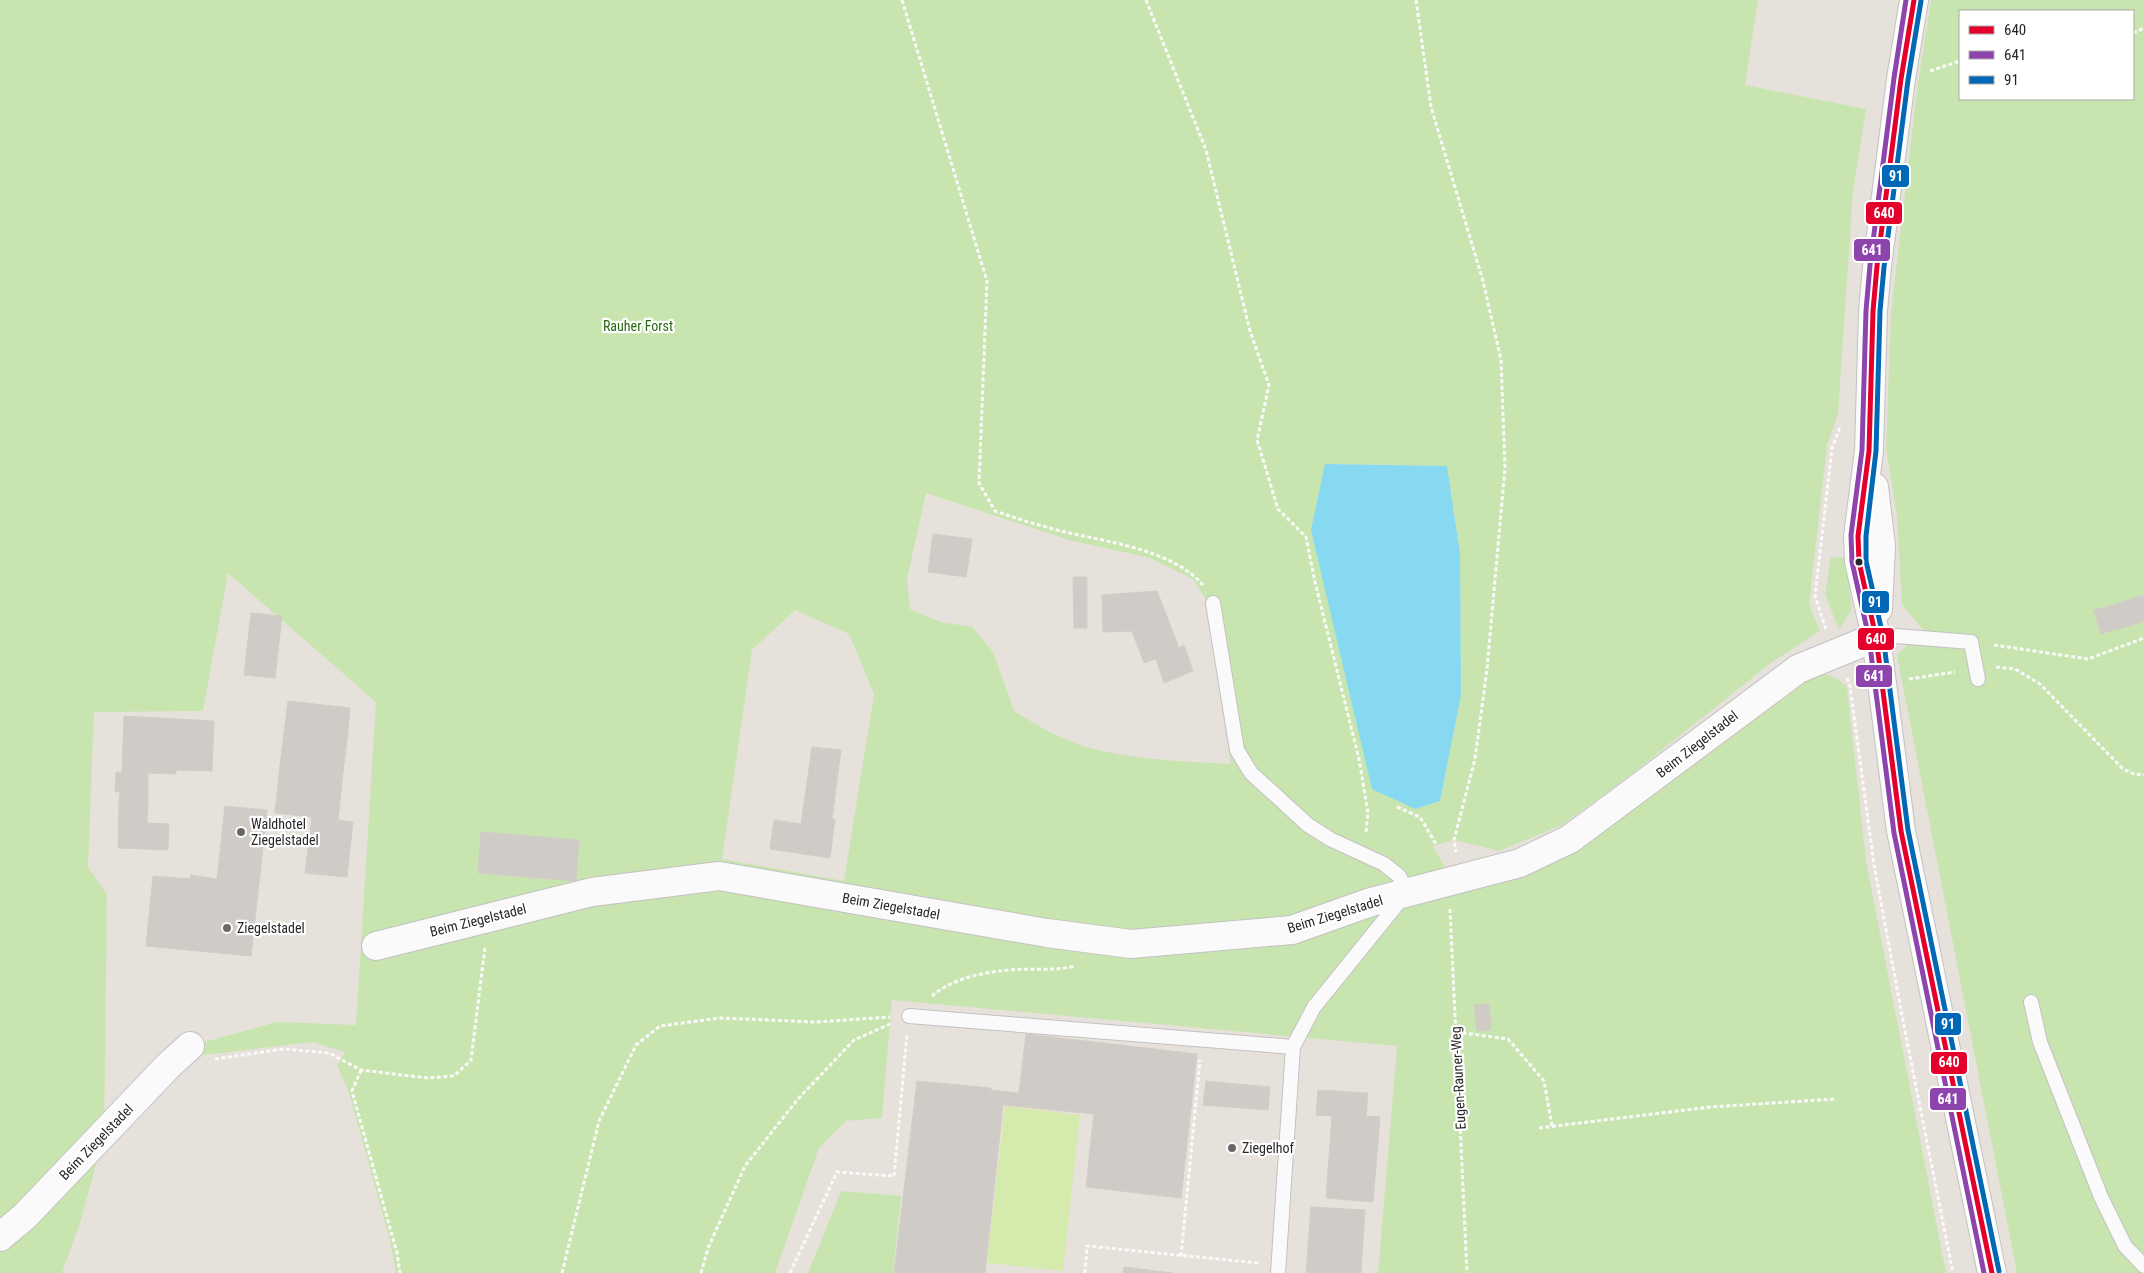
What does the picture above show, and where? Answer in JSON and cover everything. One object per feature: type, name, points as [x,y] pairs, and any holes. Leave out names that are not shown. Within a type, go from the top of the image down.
[{"type":"street","points":[[1914,0],[1900,89],[1873,311],[1869,451],[1881,546],[1876,637],[1901,831],[1992,1273]]},
{"type":"street","name":"Beim Ziegelstadel","points":[[376,946],[592,892],[719,876],[1047,933],[1131,944],[1292,930],[1371,902],[1520,863],[1570,839],[1798,669],[1876,637]]},
{"type":"street","name":"Beim Ziegelstadel","points":[[0,1236],[25,1216],[168,1066],[201,1052]]},
{"type":"lane","points":[[1213,603],[1237,750],[1251,773],[1308,825],[1330,840],[1384,864],[1399,876],[1407,892]]},
{"type":"lane","points":[[1876,637],[1971,642],[1977,674]]},
{"type":"lane","name":"Beim Ziegelstadel","points":[[1278,1269],[1293,1047],[1314,1006],[1407,892]]},
{"type":"lane","points":[[2031,1002],[2040,1042],[2101,1197],[2125,1246],[2144,1266]]},
{"type":"lane","points":[[909,1016],[1293,1047]]},
{"type":"path","points":[[902,0],[987,281],[979,483],[995,511],[1040,526],[1154,553],[1196,576],[1207,589],[1213,603]]},
{"type":"path","points":[[1146,0],[1206,150],[1250,331],[1269,385],[1257,440],[1278,510],[1306,537],[1314,582],[1359,759],[1368,812],[1364,855]]},
{"type":"path","name":"Eugen-Rauner-Weg","points":[[1416,0],[1431,107],[1483,281],[1501,360],[1505,468],[1487,669],[1475,759],[1454,840],[1456,1032],[1467,1273]]},
{"type":"path","points":[[1971,642],[2088,659],[2144,638]]},
{"type":"path","points":[[1881,683],[1977,674],[1998,667],[2015,669],[2040,684],[2124,769],[2134,774],[2144,775]]},
{"type":"path","points":[[1397,807],[1420,817],[1436,844]]},
{"type":"path","points":[[201,1052],[284,1049],[329,1053],[362,1070],[428,1078],[454,1076],[471,1060],[488,917]]},
{"type":"path","points":[[701,1273],[708,1248],[745,1166],[798,1099],[854,1040],[909,1016],[938,990],[966,978],[1001,970],[1033,970],[1078,965]]},
{"type":"path","points":[[562,1273],[598,1121],[636,1046],[660,1026],[720,1018],[816,1022],[909,1016]]},
{"type":"path","points":[[790,1273],[836,1172],[894,1176],[909,1016]]},
{"type":"path","points":[[1456,1032],[1508,1039],[1544,1081],[1552,1126]]},
{"type":"path","points":[[1181,1256],[1202,1040]]},
{"type":"path","points":[[362,1070],[352,1091],[397,1253],[400,1273]]},
{"type":"path","points":[[1539,1128],[1710,1107],[1836,1099]]},
{"type":"path","points":[[1085,1273],[1088,1246],[1278,1269]]},
{"type":"green space","name":"Rauher Forst","points":[[0,0],[1758,0],[1745,85],[1866,109],[1853,191],[1838,414],[1827,445],[1809,605],[1820,631],[1772,662],[1629,776],[1562,825],[1499,851],[1454,840],[1433,846],[1449,875],[1588,840],[1660,789],[1785,689],[1816,674],[1824,674],[1839,680],[1847,687],[1866,861],[1946,1273],[1378,1273],[1397,1046],[892,1000],[882,1118],[846,1121],[819,1148],[775,1273],[396,1273],[390,1240],[349,1092],[337,1065],[345,1052],[312,1042],[203,1055],[181,1073],[190,1046],[277,1022],[356,1025],[376,702],[228,573],[203,711],[94,712],[88,867],[107,895],[104,1135],[80,1223],[62,1273],[0,1273]],"holes":[[[1325,464],[1447,466],[1460,554],[1461,695],[1440,801],[1415,809]],[[926,493],[1069,540],[1150,558],[1193,579],[1205,598],[1231,764],[1150,759],[1109,753],[1072,742],[1042,728],[1014,711],[993,652],[972,627],[941,622],[910,609],[907,579]],[[795,610],[849,634],[874,694],[844,881],[722,859],[752,650]]]},
{"type":"green space","points":[[1931,0],[2144,0],[2144,1273],[2017,1273],[1897,655],[1923,630],[1902,604],[1897,516],[1886,449],[1891,313],[1917,90]]},
{"type":"green space","points":[[1831,557],[1846,558],[1852,609],[1839,630],[1825,594]]},
{"type":"green space","points":[[1005,1106],[1080,1115],[1063,1271],[987,1263]]},
{"type":"green space","points":[[841,1191],[901,1196],[893,1273],[808,1273]]},
{"type":"water","points":[[1325,464],[1447,466],[1460,554],[1461,695],[1440,801],[1415,809],[1372,789],[1311,530]]},
{"type":"building","points":[[933,534],[972,539],[966,577],[928,572]]},
{"type":"building","points":[[1073,577],[1087,577],[1087,628],[1074,628]]},
{"type":"building","points":[[1157,591],[1179,648],[1184,645],[1193,671],[1164,683],[1156,659],[1144,663],[1132,631],[1103,632],[1102,595]]},
{"type":"building","points":[[2143,595],[2144,621],[2138,623],[2131,599]]},
{"type":"building","points":[[2131,599],[2138,623],[2126,627],[2119,603]]},
{"type":"building","points":[[2119,603],[2126,627],[2113,630],[2106,607]]},
{"type":"building","points":[[2106,607],[2113,630],[2101,634],[2094,610]]},
{"type":"building","points":[[251,613],[282,616],[275,678],[244,675]]},
{"type":"building","points":[[288,701],[350,708],[347,740],[284,733]]},
{"type":"building","points":[[124,716],[214,721],[212,771],[176,770],[176,774],[148,773],[148,804],[119,803],[120,792],[115,792],[116,772],[122,772]]},
{"type":"building","points":[[284,733],[347,740],[343,772],[280,765]]},
{"type":"building","points":[[812,747],[841,750],[832,819],[835,819],[830,858],[770,849],[774,820],[801,824]]},
{"type":"building","points":[[280,765],[343,772],[338,820],[275,813]]},
{"type":"building","points":[[119,803],[148,804],[147,823],[169,824],[168,850],[118,848]]},
{"type":"building","points":[[225,806],[267,810],[251,956],[146,946],[153,876],[190,879],[191,875],[217,879]]},
{"type":"building","points":[[312,817],[353,822],[347,877],[305,873]]},
{"type":"building","points":[[481,832],[579,840],[576,881],[478,873]]},
{"type":"building","points":[[1489,1004],[1491,1030],[1477,1031],[1474,1005]]},
{"type":"building","points":[[1026,1034],[1197,1054],[1181,1198],[1086,1187],[1095,1102],[1019,1093]]},
{"type":"building","points":[[917,1081],[991,1088],[969,1273],[894,1273]]},
{"type":"building","points":[[1206,1081],[1270,1087],[1268,1110],[1203,1105]]},
{"type":"building","points":[[991,1090],[1095,1102],[1094,1114],[1003,1105],[985,1273],[969,1273]]},
{"type":"building","points":[[1318,1090],[1368,1093],[1366,1116],[1380,1117],[1373,1202],[1326,1198],[1332,1116],[1316,1115]]},
{"type":"building","points":[[1311,1207],[1365,1210],[1361,1273],[1306,1273]]},
{"type":"building","points":[[1124,1267],[1172,1273],[1123,1273]]},
{"type":"transit line","name":"641","points":[[1906,0],[1870,265],[1866,311],[1862,450],[1851,535],[1852,562],[1869,638],[1894,833],[1984,1273]]},
{"type":"transit line","name":"640","points":[[1914,0],[1901,79],[1877,266],[1873,311],[1869,451],[1858,536],[1859,562],[1876,637],[1901,831],[1992,1273]]},
{"type":"transit line","name":"91","points":[[1921,1],[1908,80],[1884,267],[1880,311],[1876,451],[1866,536],[1866,561],[1883,636],[1908,830],[1999,1271]]},
{"type":"place","name":"Waldhotel Ziegelstadel","points":[[241,832]]},
{"type":"place","name":"Ziegelstadel","points":[[227,928]]},
{"type":"place","name":"Ziegelhof","points":[[1232,1148]]}]
